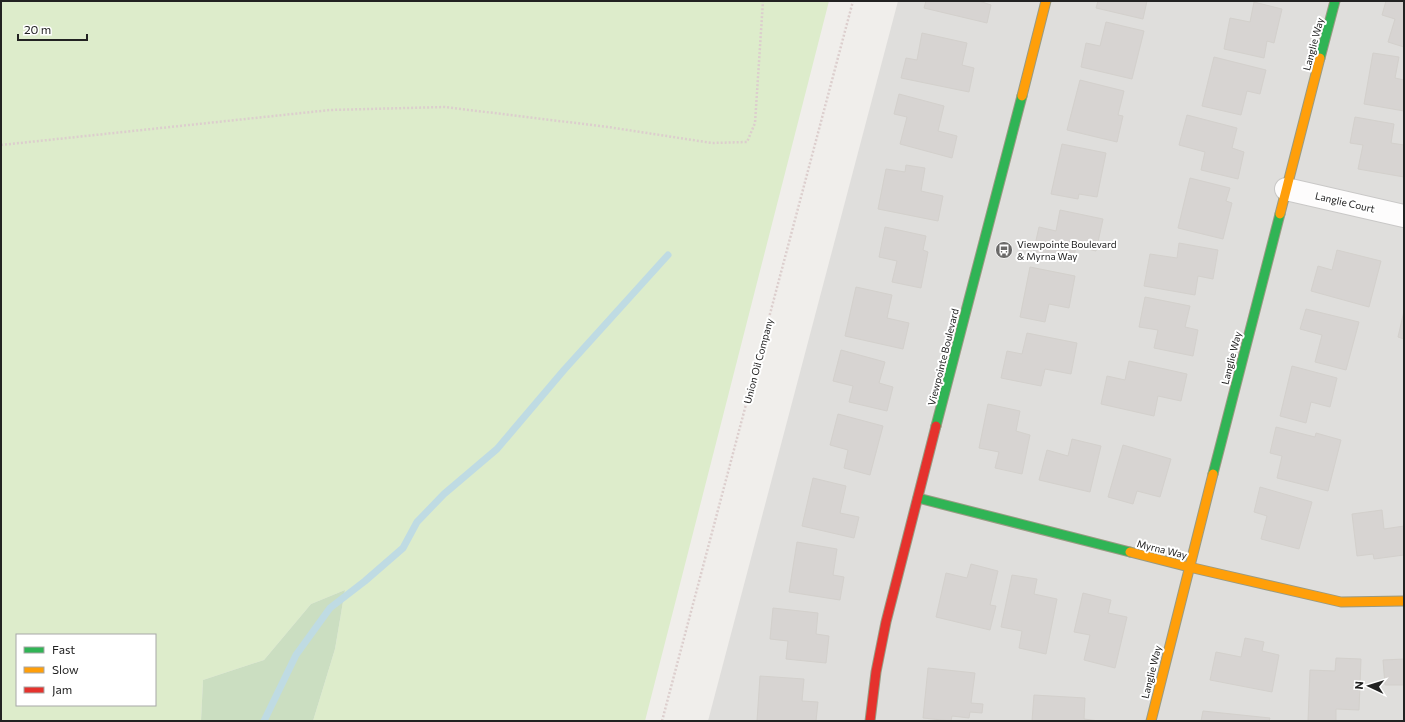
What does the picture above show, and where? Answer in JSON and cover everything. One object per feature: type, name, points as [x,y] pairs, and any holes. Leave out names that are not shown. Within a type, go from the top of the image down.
[{"type":"street","name":"Viewpointe Boulevard","points":[[870,721],[876,672],[886,622],[1046,1]]},
{"type":"street","name":"Langlie Way","points":[[1151,721],[1189,567],[1335,1]]},
{"type":"street","name":"Langlie Court","points":[[1286,189],[1404,216]]},
{"type":"street","name":"Myrna Way","points":[[918,498],[1189,567],[1341,602],[1404,601]]},
{"type":"path","points":[[1,145],[330,110],[445,107],[608,127],[712,143],[747,142],[755,123],[763,1]]},
{"type":"path","name":"Union Oil Company","points":[[662,721],[853,1]]},
{"type":"shaded area","points":[[898,1],[1404,1],[1404,721],[708,721]]},
{"type":"green space","points":[[1,1],[829,1],[645,721],[313,721],[335,649],[345,590],[311,604],[264,660],[203,680],[201,721],[1,721]]},
{"type":"green space","points":[[345,590],[335,649],[313,721],[201,721],[203,680],[264,660],[311,604]]},
{"type":"building","points":[[926,1],[979,1],[991,5],[987,23],[924,8]]},
{"type":"building","points":[[1098,1],[1147,1],[1143,19],[1096,8]]},
{"type":"building","points":[[1386,1],[1404,1],[1404,47],[1388,42],[1395,19],[1382,15]]},
{"type":"building","points":[[1254,2],[1282,9],[1274,43],[1267,41],[1264,58],[1224,49],[1230,18],[1250,22]]},
{"type":"building","points":[[1106,22],[1144,31],[1132,79],[1081,67],[1086,43],[1100,46]]},
{"type":"building","points":[[922,33],[967,43],[962,65],[974,68],[969,92],[901,78],[906,58],[917,60]]},
{"type":"building","points":[[1373,53],[1399,57],[1395,78],[1404,80],[1404,111],[1364,104]]},
{"type":"building","points":[[1214,57],[1266,70],[1260,94],[1247,91],[1241,115],[1202,106]]},
{"type":"building","points":[[1080,80],[1124,91],[1118,115],[1123,116],[1117,142],[1067,130]]},
{"type":"building","points":[[899,94],[944,106],[938,131],[957,136],[952,158],[900,144],[907,117],[894,114]]},
{"type":"building","points":[[1187,115],[1237,128],[1232,148],[1244,152],[1238,179],[1201,170],[1205,152],[1179,145]]},
{"type":"building","points":[[1355,117],[1394,124],[1391,143],[1404,145],[1404,177],[1358,169],[1363,145],[1350,143]]},
{"type":"building","points":[[1062,144],[1106,153],[1097,197],[1079,194],[1078,199],[1051,194]]},
{"type":"building","points":[[906,165],[925,168],[921,191],[943,196],[938,221],[878,209],[886,169],[905,172]]},
{"type":"building","points":[[1190,178],[1230,188],[1226,201],[1232,203],[1223,239],[1178,228]]},
{"type":"building","points":[[1060,210],[1103,219],[1096,251],[1076,246],[1073,262],[1033,254],[1039,227],[1056,231]]},
{"type":"building","points":[[885,227],[926,236],[923,250],[928,252],[921,288],[892,282],[897,261],[879,257]]},
{"type":"building","points":[[1179,243],[1218,250],[1213,279],[1198,276],[1195,295],[1144,286],[1150,254],[1177,258]]},
{"type":"building","points":[[1337,250],[1381,261],[1369,307],[1311,291],[1318,266],[1332,270]]},
{"type":"building","points":[[1030,267],[1075,276],[1069,308],[1049,304],[1045,322],[1020,317]]},
{"type":"building","points":[[856,287],[892,295],[887,318],[909,323],[903,349],[845,336]]},
{"type":"building","points":[[1145,297],[1190,306],[1185,327],[1198,330],[1193,356],[1154,348],[1158,330],[1139,327]]},
{"type":"building","points":[[1306,309],[1359,322],[1346,370],[1315,362],[1322,335],[1300,329]]},
{"type":"building","points":[[1404,311],[1404,339],[1398,337]]},
{"type":"building","points":[[1027,333],[1077,343],[1071,374],[1045,369],[1041,386],[1001,378],[1007,351],[1022,354]]},
{"type":"building","points":[[841,350],[885,362],[879,383],[893,387],[887,411],[849,402],[853,386],[833,381]]},
{"type":"building","points":[[1129,361],[1187,374],[1181,401],[1158,396],[1154,416],[1101,404],[1107,376],[1125,380]]},
{"type":"building","points":[[1292,366],[1337,378],[1330,407],[1311,402],[1306,423],[1280,416]]},
{"type":"building","points":[[988,404],[1020,411],[1016,431],[1030,435],[1022,474],[995,468],[999,452],[979,448]]},
{"type":"building","points":[[838,414],[883,426],[870,475],[844,468],[848,450],[830,445]]},
{"type":"building","points":[[1276,427],[1315,437],[1316,433],[1341,440],[1328,491],[1277,478],[1282,456],[1270,453]]},
{"type":"building","points":[[1072,439],[1101,446],[1090,492],[1039,480],[1047,450],[1068,456]]},
{"type":"building","points":[[1123,445],[1171,459],[1160,497],[1137,491],[1133,504],[1108,497]]},
{"type":"building","points":[[813,478],[846,486],[840,513],[859,517],[854,538],[802,526]]},
{"type":"building","points":[[1260,487],[1312,502],[1299,549],[1261,539],[1267,516],[1254,512]]},
{"type":"building","points":[[1382,510],[1384,529],[1404,526],[1404,555],[1374,559],[1373,554],[1357,556],[1352,514]]},
{"type":"building","points":[[797,542],[837,549],[833,575],[844,577],[840,600],[789,592]]},
{"type":"building","points":[[971,564],[998,571],[990,605],[996,606],[990,630],[936,617],[946,573],[967,578]]},
{"type":"building","points":[[1012,575],[1037,579],[1034,594],[1057,599],[1046,654],[1019,648],[1022,631],[1001,627]]},
{"type":"building","points":[[1083,593],[1111,600],[1108,613],[1127,617],[1115,668],[1084,660],[1090,635],[1074,632]]},
{"type":"building","points":[[773,608],[818,613],[816,634],[829,636],[826,663],[786,659],[788,641],[770,639]]},
{"type":"building","points":[[1245,638],[1264,642],[1262,651],[1279,655],[1272,692],[1210,680],[1216,652],[1241,657]]},
{"type":"building","points":[[1336,658],[1361,659],[1359,710],[1336,709],[1336,721],[1308,721],[1310,670],[1335,671]]},
{"type":"building","points":[[1404,659],[1404,685],[1385,685],[1383,660]]},
{"type":"building","points":[[928,668],[975,673],[971,703],[983,704],[982,713],[970,712],[969,718],[952,716],[951,721],[923,718]]},
{"type":"building","points":[[760,676],[804,679],[802,701],[818,702],[816,721],[757,721]]},
{"type":"building","points":[[1034,695],[1085,698],[1084,719],[1099,721],[1032,721]]},
{"type":"building","points":[[1203,711],[1270,718],[1269,721],[1201,721]]},
{"type":"waterway","points":[[264,721],[296,655],[330,608],[365,581],[403,548],[417,522],[444,494],[497,449],[564,370],[668,255]]},
{"type":"traffic: fast","points":[[1320,58],[1335,1]]},
{"type":"traffic: fast","points":[[936,426],[1022,96]]},
{"type":"traffic: fast","points":[[1213,474],[1280,214]]},
{"type":"traffic: fast","points":[[918,498],[1130,552]]},
{"type":"traffic: slow","points":[[1022,96],[1046,1]]},
{"type":"traffic: slow","points":[[1280,214],[1320,58]]},
{"type":"traffic: slow","points":[[1151,721],[1213,474]]},
{"type":"traffic: slow","points":[[1130,552],[1341,602],[1404,601]]},
{"type":"traffic: jam","points":[[870,721],[876,672],[886,622],[936,426]]},
{"type":"place","name":"Viewpointe Boulevard & Myrna Way","points":[[1004,250]]}]
